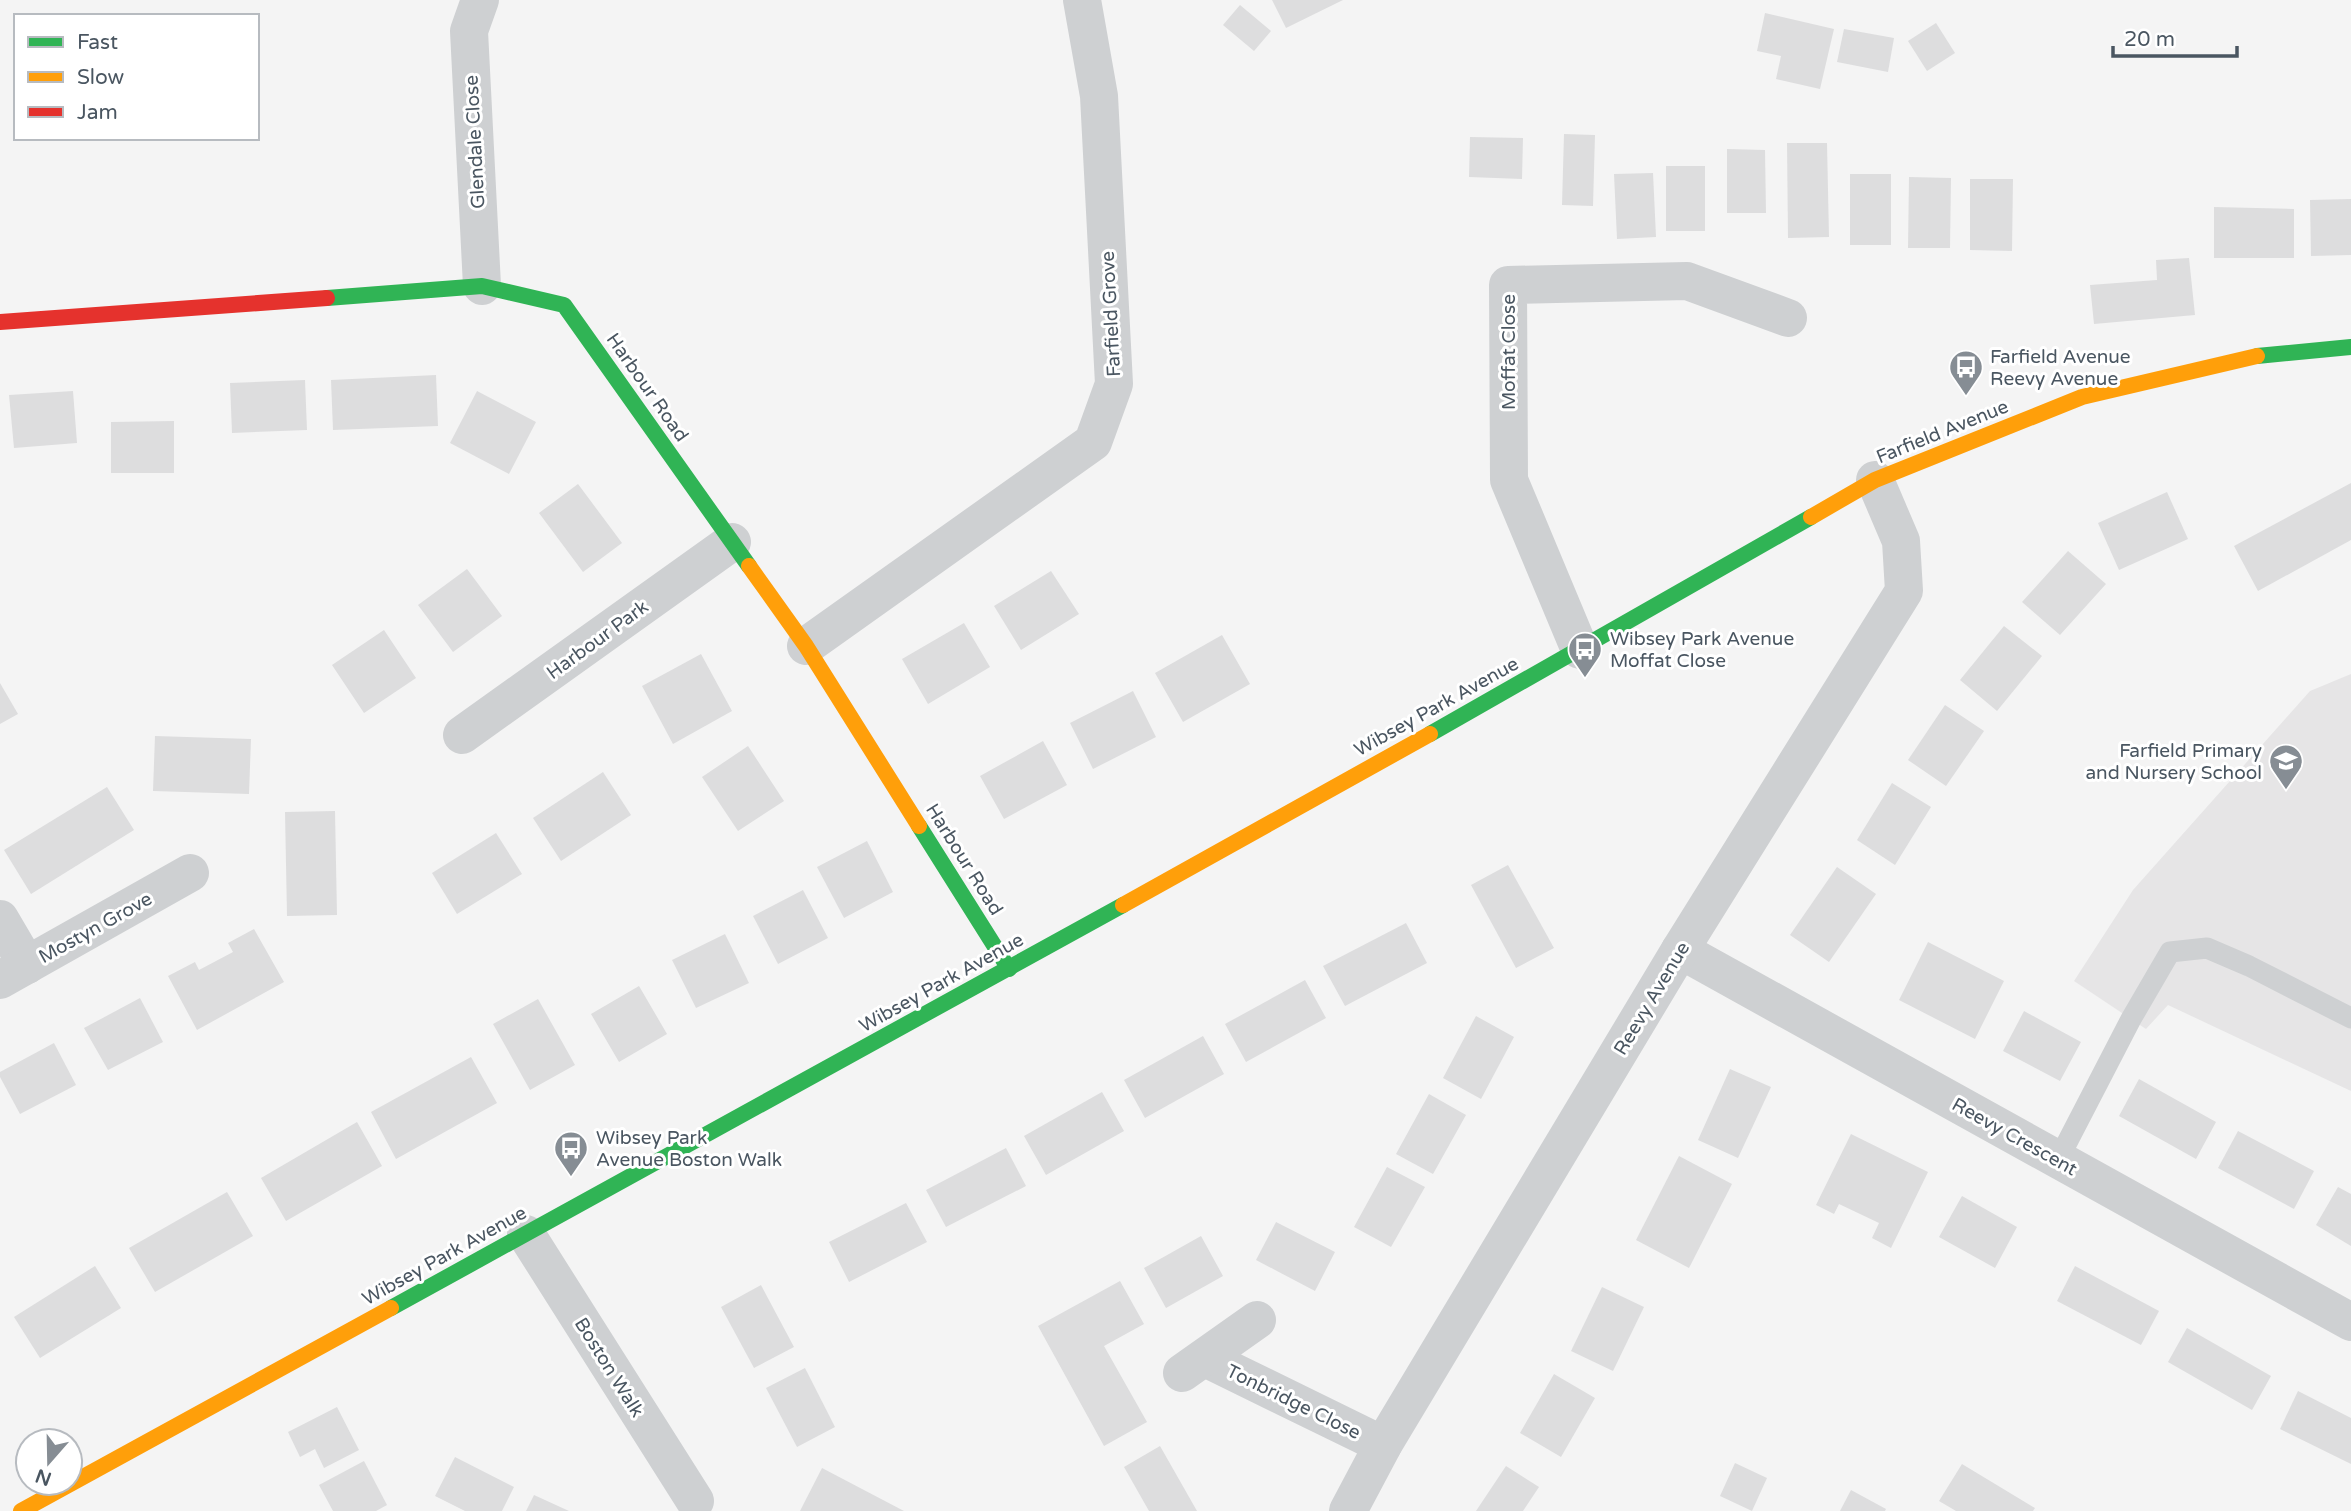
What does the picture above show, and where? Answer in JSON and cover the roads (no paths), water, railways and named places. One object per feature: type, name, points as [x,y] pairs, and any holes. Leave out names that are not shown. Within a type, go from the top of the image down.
[{"type":"street","name":"Glendale Close","points":[[480,0],[469,31],[482,286]]},
{"type":"street","name":"Farfield Grove","points":[[806,646],[1093,442],[1114,384],[1099,96],[1083,0]]},
{"type":"street","name":"Moffat Close","points":[[1580,650],[1509,480],[1508,285],[1687,281],[1788,318]]},
{"type":"street","name":"Harbour Road","points":[[0,322],[482,286],[564,305],[806,646],[1009,969]]},
{"type":"street","name":"Farfield Avenue","points":[[1875,480],[2082,397],[2255,356],[2351,347]]},
{"type":"street","name":"Wibsey Park Avenue","points":[[28,1509],[1009,969],[1580,650],[1875,480]]},
{"type":"street","name":"Reevy Avenue","points":[[1348,1511],[1383,1445],[1680,950],[1904,591],[1901,541],[1875,480]]},
{"type":"street","name":"Harbour Park","points":[[462,735],[732,542]]},
{"type":"street","name":"Mostyn Grove","points":[[14,973],[190,873]]},
{"type":"street","points":[[0,919],[14,973]]},
{"type":"street","name":"Reevy Crescent","points":[[1680,950],[2351,1322]]},
{"type":"street","name":"Boston Walk","points":[[526,1234],[695,1501]]},
{"type":"street","name":"Tonbridge Close","points":[[1257,1320],[1193,1366],[1383,1445]]},
{"type":"lane","points":[[2058,1160],[2131,1019],[2170,952],[2207,948],[2351,1018]]},
{"type":"place","name":"Farfield Avenue Reevy Avenue","points":[[1966,397]]},
{"type":"place","name":"Wibsey Park Avenue Moffat Close","points":[[1585,679]]},
{"type":"place","name":"Farfield Primary and Nursery School","points":[[2286,791]]},
{"type":"place","name":"Wibsey Park Avenue Boston Walk","points":[[571,1178]]}]
